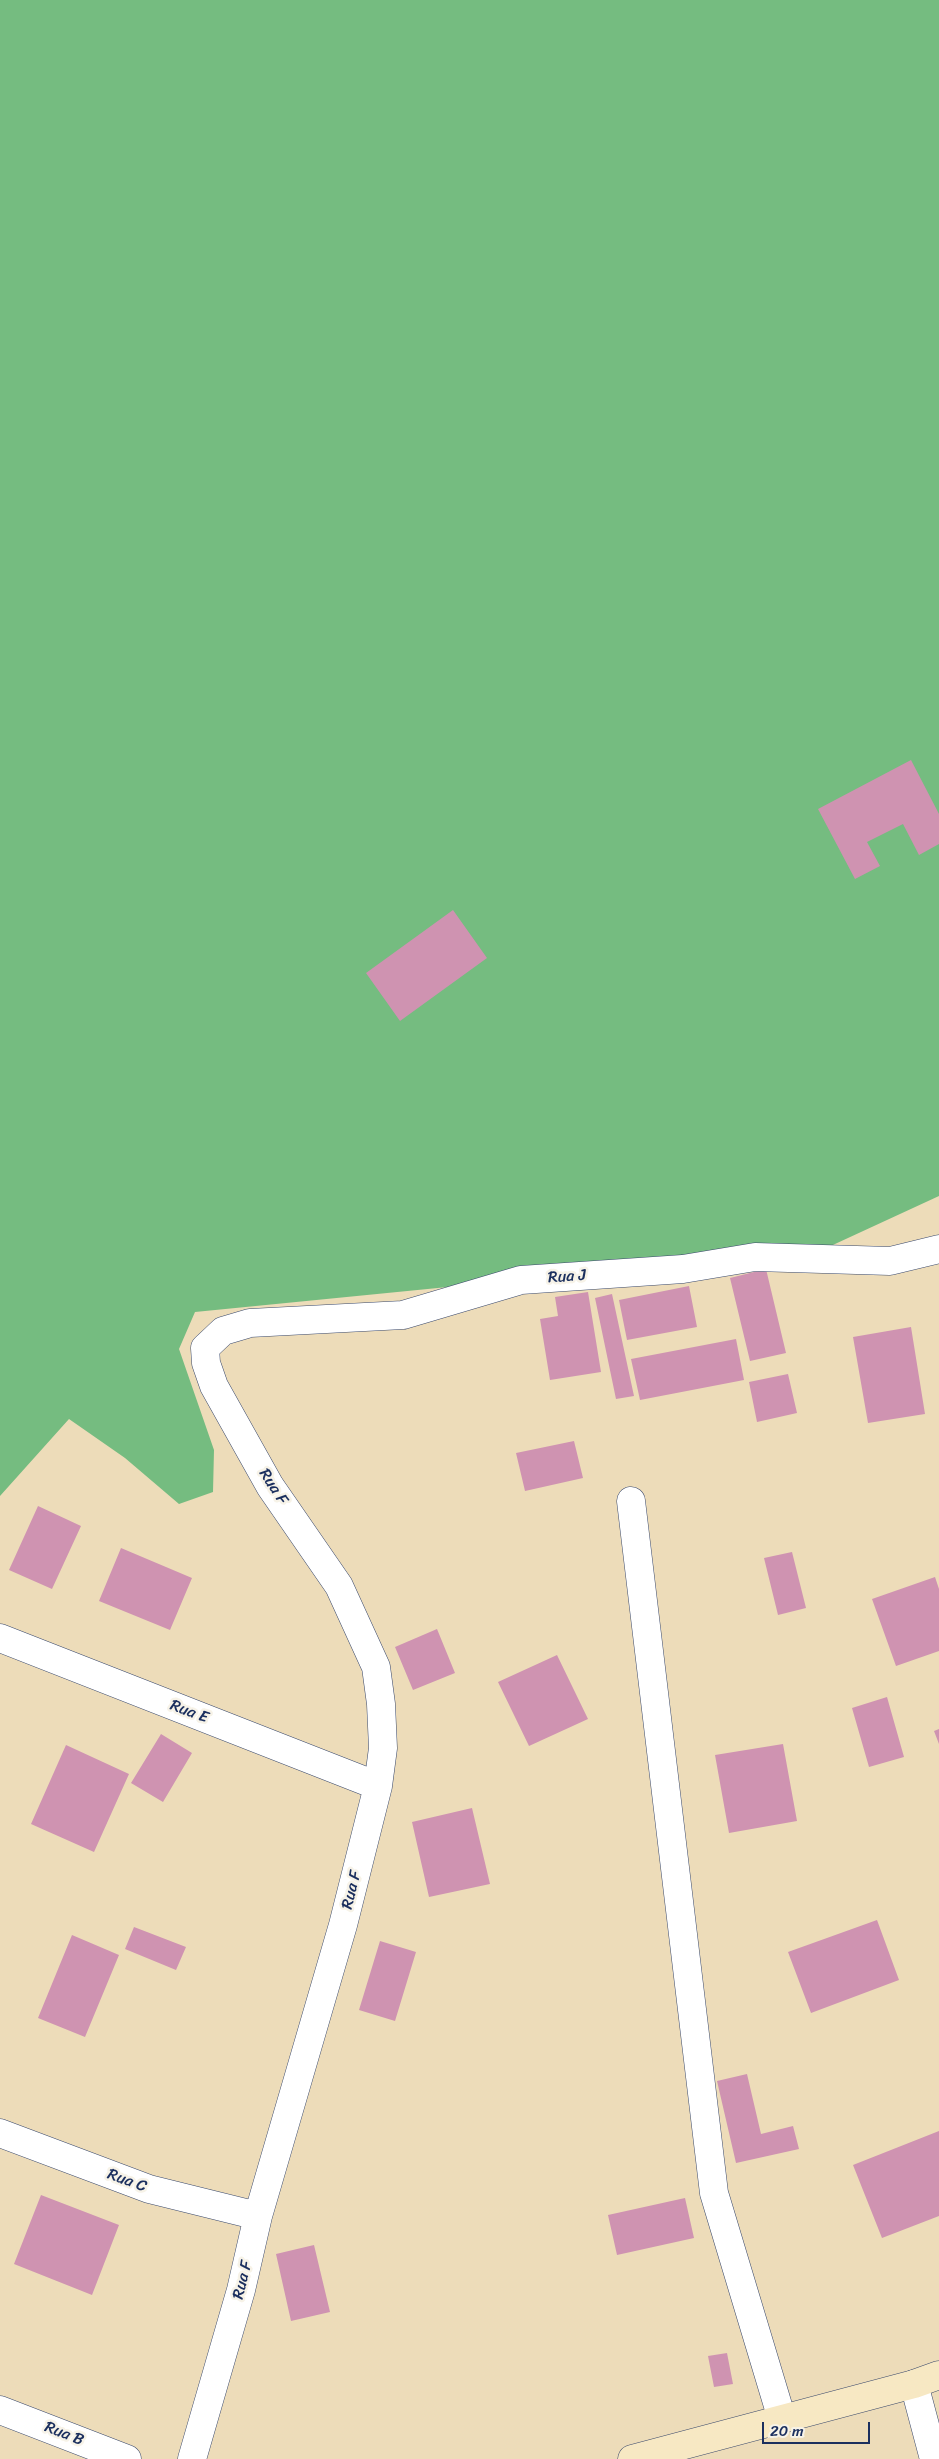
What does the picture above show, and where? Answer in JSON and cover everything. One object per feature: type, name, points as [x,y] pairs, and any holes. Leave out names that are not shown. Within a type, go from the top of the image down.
[{"type":"street","name":"Rua J","points":[[205,1348],[223,1331],[250,1323],[402,1315],[521,1280],[683,1269],[755,1257],[890,1261],[939,1249]]},
{"type":"street","name":"Rua F","points":[[192,2459],[241,2290],[258,2216],[324,1997],[378,1786],[383,1748],[381,1704],[376,1667],[339,1586],[270,1486],[214,1386],[206,1363],[205,1348]]},
{"type":"street","points":[[631,1501],[714,2193],[782,2419]]},
{"type":"street","name":"Rua E","points":[[0,1638],[378,1786]]},
{"type":"street","name":"Rua C","points":[[0,2133],[149,2189],[258,2216]]},
{"type":"street","points":[[632,2459],[927,2380],[934,2459]]},
{"type":"street","name":"Rua B","points":[[0,2410],[127,2459]]},
{"type":"green space","points":[[0,0],[939,0],[939,1196],[822,1250],[195,1312],[179,1349],[214,1450],[213,1492],[179,1504],[125,1458],[69,1419],[0,1496]]},
{"type":"building","points":[[911,760],[939,814],[939,844],[919,855],[903,824],[867,842],[880,866],[855,879],[818,809]]},
{"type":"building","points":[[453,910],[487,958],[400,1021],[366,973]]},
{"type":"building","points":[[766,1269],[786,1353],[750,1361],[730,1278]]},
{"type":"building","points":[[689,1286],[697,1327],[627,1340],[619,1300]]},
{"type":"building","points":[[588,1292],[601,1372],[550,1380],[540,1319],[558,1316],[555,1297]]},
{"type":"building","points":[[612,1294],[634,1396],[616,1399],[595,1298]]},
{"type":"building","points":[[911,1327],[925,1414],[868,1423],[853,1337]]},
{"type":"building","points":[[736,1339],[744,1380],[640,1400],[631,1359]]},
{"type":"building","points":[[788,1374],[797,1413],[757,1422],[749,1382]]},
{"type":"building","points":[[574,1441],[583,1478],[525,1491],[516,1453]]},
{"type":"building","points":[[38,1506],[81,1526],[52,1589],[9,1570]]},
{"type":"building","points":[[121,1548],[192,1578],[170,1630],[99,1601]]},
{"type":"building","points":[[792,1552],[806,1608],[778,1615],[764,1558]]},
{"type":"building","points":[[935,1577],[939,1589],[939,1651],[896,1666],[872,1599]]},
{"type":"building","points":[[437,1629],[455,1673],[413,1690],[395,1647]]},
{"type":"building","points":[[557,1655],[588,1719],[529,1746],[498,1682]]},
{"type":"building","points":[[887,1697],[904,1757],[869,1767],[852,1708]]},
{"type":"building","points":[[939,1729],[939,1744],[934,1731]]},
{"type":"building","points":[[161,1734],[192,1753],[163,1802],[131,1783]]},
{"type":"building","points":[[783,1744],[797,1821],[729,1833],[715,1755]]},
{"type":"building","points":[[66,1745],[129,1774],[94,1852],[31,1824]]},
{"type":"building","points":[[472,1808],[490,1884],[429,1897],[412,1822]]},
{"type":"building","points":[[877,1920],[899,1980],[811,2013],[788,1952]]},
{"type":"building","points":[[134,1927],[186,1947],[176,1970],[125,1949]]},
{"type":"building","points":[[72,1935],[119,1955],[85,2037],[38,2018]]},
{"type":"building","points":[[380,1941],[416,1952],[395,2021],[359,2010]]},
{"type":"building","points":[[747,2074],[761,2134],[793,2126],[799,2149],[736,2163],[717,2081]]},
{"type":"building","points":[[939,2131],[939,2216],[882,2238],[853,2165]]},
{"type":"building","points":[[41,2195],[119,2225],[92,2295],[14,2264]]},
{"type":"building","points":[[685,2198],[694,2238],[617,2255],[608,2215]]},
{"type":"building","points":[[314,2245],[330,2312],[291,2321],[276,2254]]},
{"type":"building","points":[[727,2353],[733,2384],[714,2387],[708,2356]]}]
